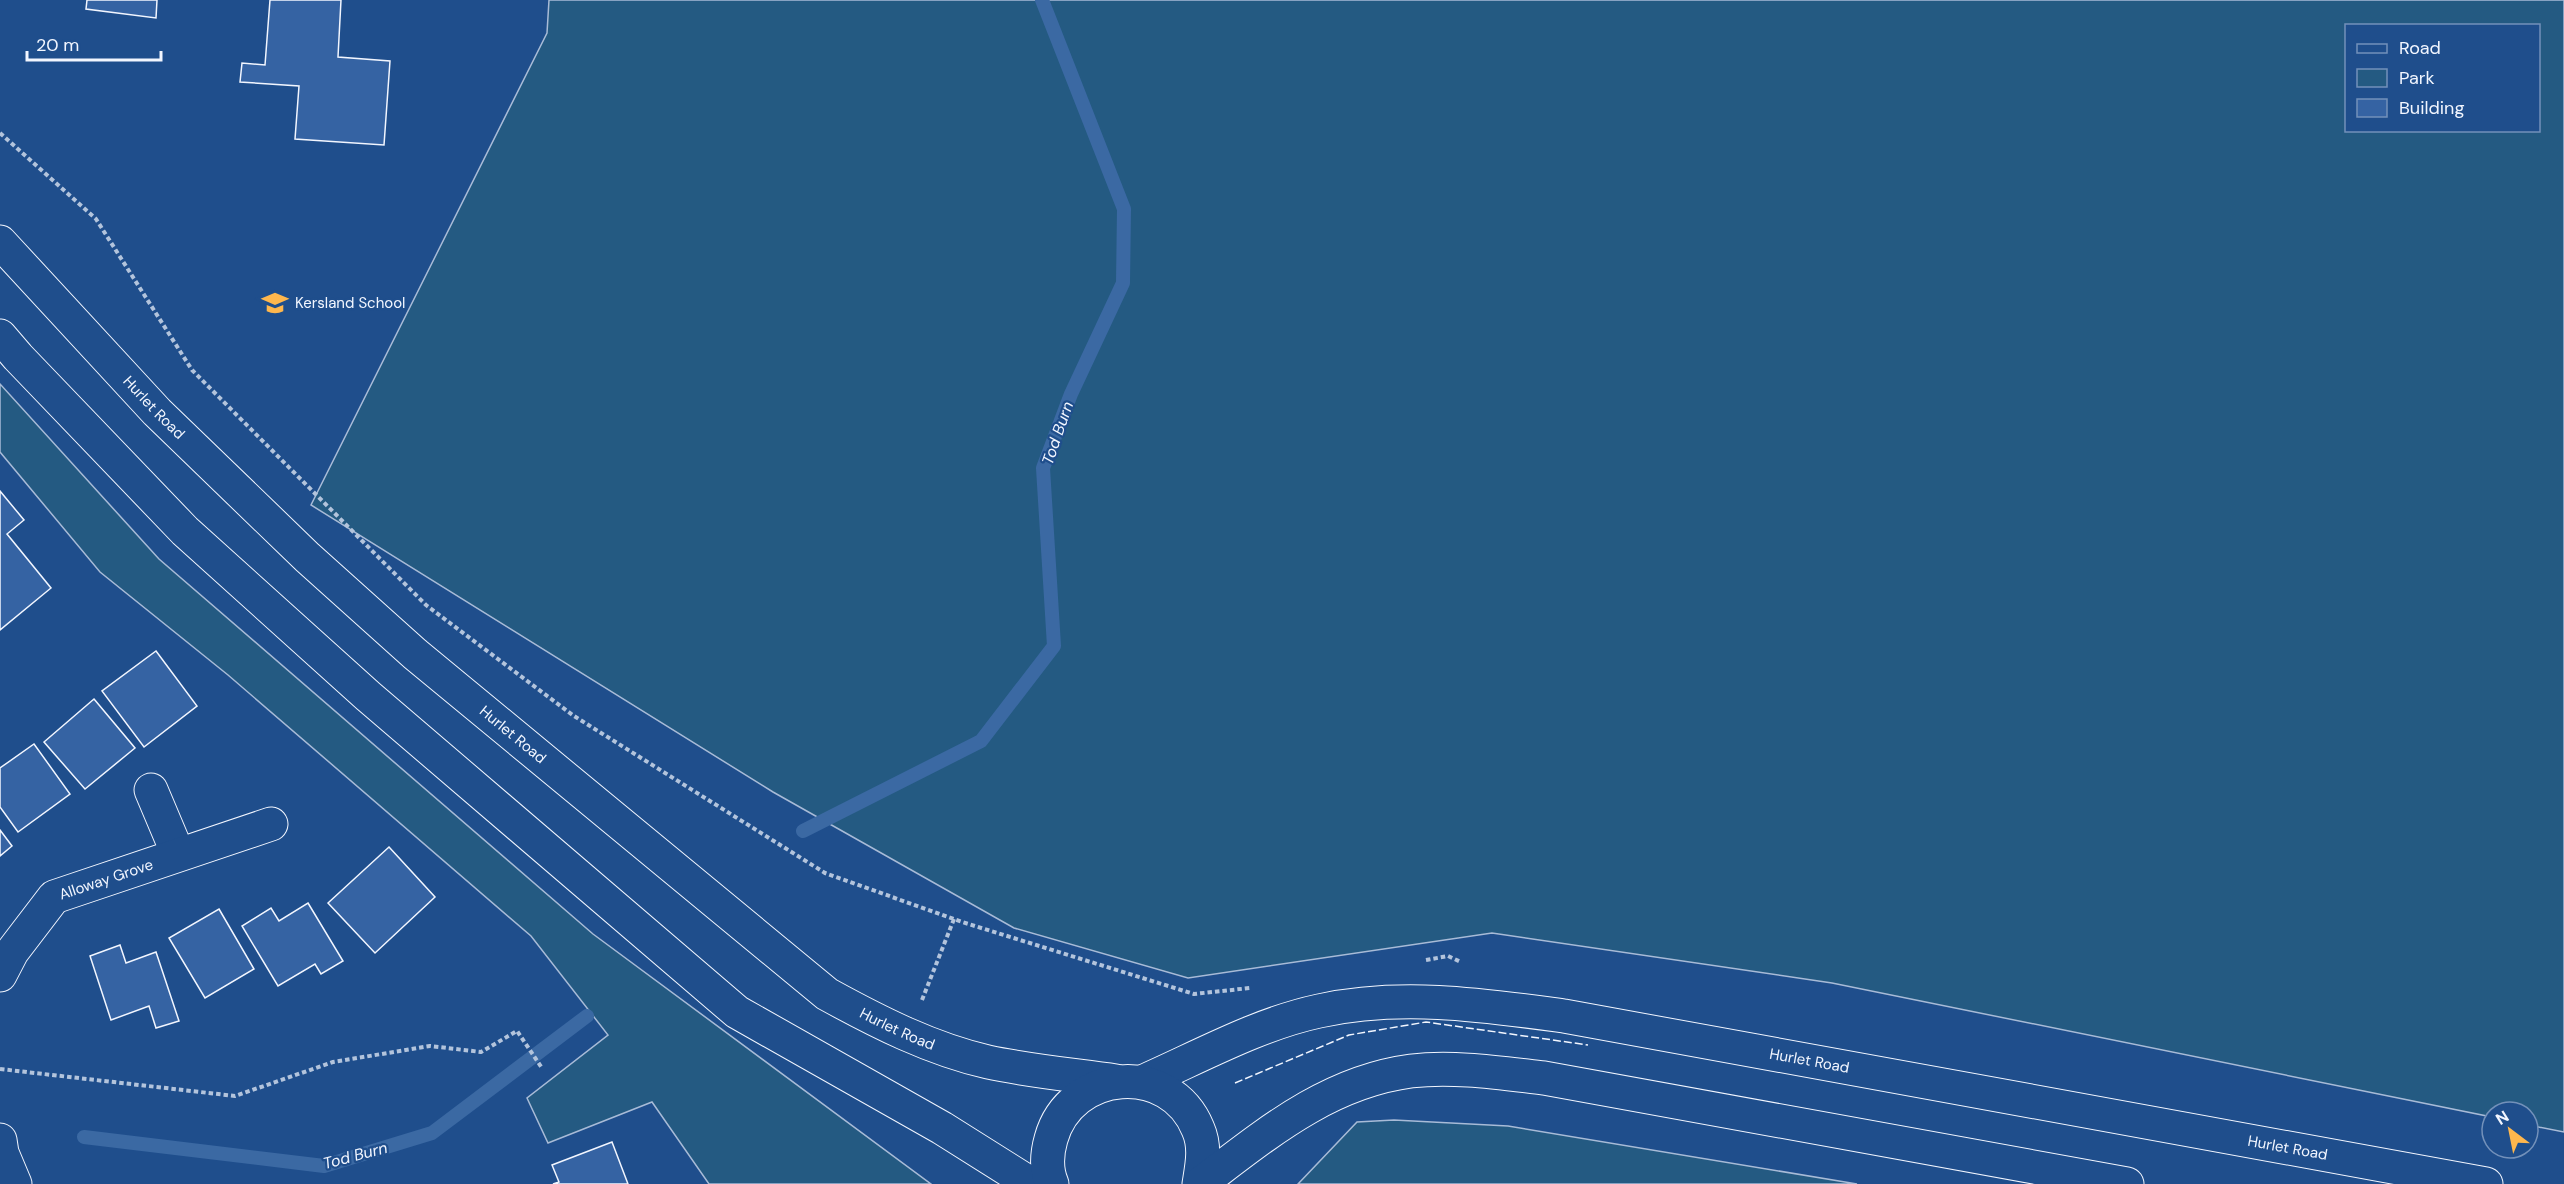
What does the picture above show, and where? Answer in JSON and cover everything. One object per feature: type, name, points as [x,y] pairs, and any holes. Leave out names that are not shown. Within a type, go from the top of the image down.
[{"type":"main road","name":"Hurlet Road","points":[[0,242],[157,412],[307,557],[415,654],[827,994],[909,1035],[987,1062],[1129,1082],[1274,1024],[1319,1011],[1416,1001],[1471,1003],[1574,1018],[2486,1184]]},
{"type":"main road","points":[[0,336],[185,531],[368,696],[737,1012],[942,1128],[1031,1184]]},
{"type":"main road","points":[[151,790],[178,854]]},
{"type":"main road","name":"Alloway Grove","points":[[0,975],[12,952],[54,897],[271,824]]},
{"type":"main road","points":[[1199,1184],[1285,1119],[1323,1097],[1372,1078],[1413,1071],[1479,1071],[1544,1078],[2127,1184]]},
{"type":"main road","points":[[1052,1184],[1047,1151],[1054,1126],[1069,1104],[1091,1089],[1129,1082],[1165,1091],[1185,1108],[1198,1129],[1204,1154],[1199,1184]]},
{"type":"main road","points":[[0,1140],[2,1153],[15,1184]]},
{"type":"path","points":[[0,133],[96,219],[192,370],[426,605],[574,716],[825,873],[954,919],[1194,994],[1251,988]]},
{"type":"path","points":[[909,1035],[954,919]]},
{"type":"path","points":[[1424,960],[1448,956],[1469,966]]},
{"type":"path","points":[[0,1069],[235,1096],[333,1062],[430,1047],[481,1052],[517,1031],[542,1068]]},
{"type":"green space","points":[[549,0],[2564,0],[2564,1132],[2540,1127],[2540,1100],[2480,1100],[2480,1115],[1832,983],[1492,933],[1188,978],[1014,928],[773,792],[311,505],[547,33]]},
{"type":"green space","points":[[0,384],[159,559],[593,934],[931,1184],[709,1184],[652,1102],[548,1143],[527,1098],[608,1035],[531,936],[228,675],[100,572],[0,452]]},
{"type":"green space","points":[[1394,1120],[1508,1126],[1857,1184],[1298,1184],[1357,1122]]},
{"type":"building","points":[[87,0],[157,0],[156,18],[86,9]]},
{"type":"building","points":[[270,0],[341,0],[338,57],[390,61],[384,145],[295,139],[299,86],[240,82],[242,63],[265,65]]},
{"type":"building","points":[[0,491],[24,520],[7,534],[51,588],[0,630]]},
{"type":"building","points":[[156,651],[197,706],[144,747],[102,691]]},
{"type":"building","points":[[94,699],[135,748],[85,789],[44,742]]},
{"type":"building","points":[[34,744],[70,794],[18,832],[0,807],[0,768]]},
{"type":"building","points":[[0,830],[12,846],[0,856]]},
{"type":"building","points":[[389,847],[435,897],[375,953],[328,903]]},
{"type":"building","points":[[308,903],[343,961],[321,974],[315,964],[278,986],[242,926],[271,908],[279,921]]},
{"type":"building","points":[[219,909],[254,969],[205,998],[169,938]]},
{"type":"building","points":[[120,945],[126,963],[156,952],[179,1021],[156,1028],[149,1006],[111,1020],[90,956]]},
{"type":"building","points":[[612,1142],[628,1184],[553,1184],[559,1182],[552,1165]]},
{"type":"waterway","name":"Tod Burn","points":[[803,831],[981,741],[1054,646],[1043,468],[1071,394],[1123,283],[1124,209],[1042,0]]},
{"type":"waterway","name":"Tod Burn","points":[[84,1137],[324,1166],[432,1133],[587,1016]]},
{"type":"fence","points":[[1235,1083],[1349,1035],[1426,1022],[1588,1045]]},
{"type":"place","name":"Kersland School","points":[[275,303]]}]
